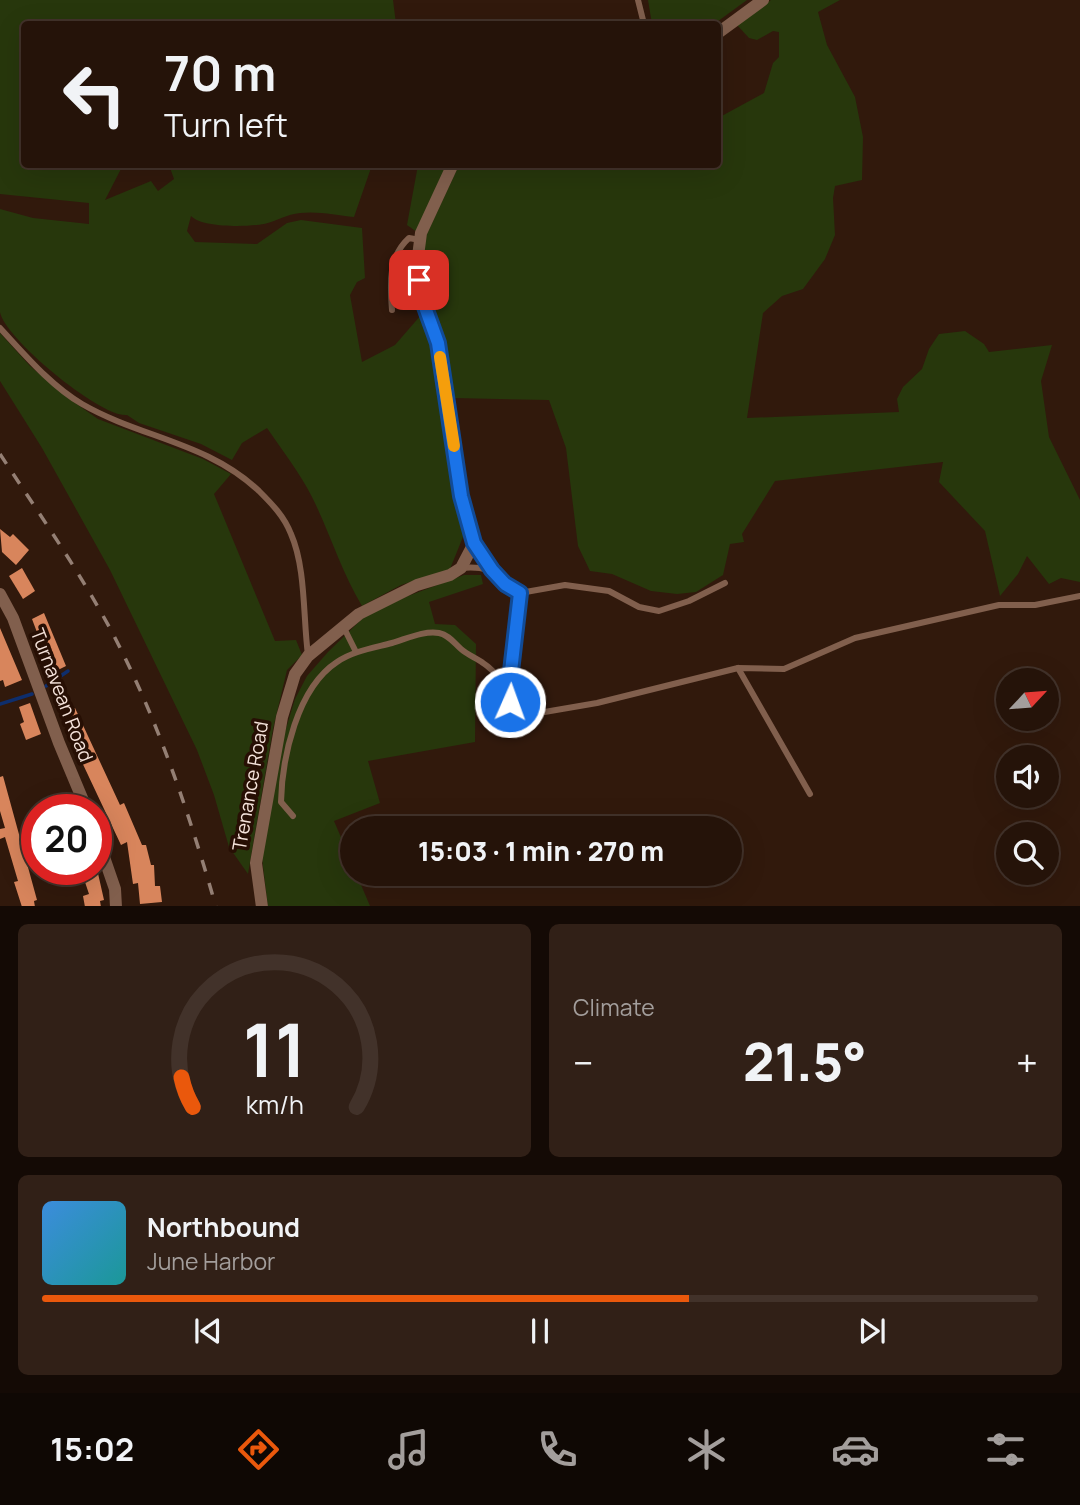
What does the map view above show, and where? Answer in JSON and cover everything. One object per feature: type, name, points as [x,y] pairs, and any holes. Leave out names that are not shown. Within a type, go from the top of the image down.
[{"type":"street","points":[[721,31],[763,0]]},
{"type":"street","points":[[451,168],[421,233],[417,264],[421,296],[438,343],[461,496],[474,543],[461,568]]},
{"type":"street","name":"Trenance Road","points":[[262,906],[256,863],[282,717],[295,674],[308,656],[359,614],[417,585],[450,575],[461,568]]},
{"type":"street","name":"Turnavean Road","points":[[0,594],[13,618],[80,794]]},
{"type":"street","points":[[112,880],[116,906]]},
{"type":"lane","points":[[638,0],[643,21]]},
{"type":"lane","points":[[393,310],[390,277],[397,256],[409,238],[420,240]]},
{"type":"lane","points":[[0,328],[29,359],[81,404],[217,459],[247,480],[270,502],[284,518],[298,556],[308,656]]},
{"type":"lane","points":[[474,543],[492,570],[505,584],[520,593],[565,585],[608,591],[639,607],[659,611],[689,601],[725,583]]},
{"type":"lane","points":[[461,568],[492,570]]},
{"type":"lane","points":[[520,593],[510,702],[516,713],[527,715],[597,703],[738,668],[783,669],[855,638],[999,605],[1035,605],[1080,596]]},
{"type":"lane","points":[[344,628],[356,653]]},
{"type":"lane","points":[[293,816],[281,802],[281,783],[300,706],[325,671],[356,653],[426,634],[440,633],[484,663],[510,690]]},
{"type":"lane","points":[[738,668],[810,794]]},
{"type":"green space","points":[[0,0],[393,0],[396,21],[21,21],[21,168],[121,168],[105,200],[151,181],[158,191],[174,179],[170,168],[371,168],[354,217],[300,213],[264,224],[237,226],[205,223],[191,216],[187,231],[195,242],[257,244],[287,223],[301,220],[362,228],[365,278],[357,282],[350,295],[362,362],[395,345],[421,315],[429,333],[450,458],[467,527],[450,569],[401,585],[362,606],[307,488],[267,428],[242,443],[232,460],[201,444],[139,423],[127,415],[114,413],[76,391],[55,374],[18,339],[0,312],[0,209],[33,218],[89,224],[89,203],[0,194]]},
{"type":"green space","points":[[648,0],[747,0],[718,21],[652,21]]},
{"type":"green space","points":[[771,0],[840,0],[818,12],[827,45],[855,97],[863,137],[862,180],[835,186],[835,235],[825,259],[803,289],[782,296],[763,313],[747,418],[899,412],[897,399],[903,387],[922,369],[929,349],[939,334],[965,331],[984,344],[989,352],[1052,345],[1041,381],[1049,437],[1080,500],[1080,582],[1061,578],[1049,584],[1027,556],[1018,574],[1000,596],[985,531],[939,482],[943,462],[775,481],[742,534],[744,542],[730,544],[723,575],[696,592],[677,594],[651,591],[612,574],[590,571],[578,546],[566,448],[549,400],[454,398],[439,322],[426,293],[423,264],[425,238],[458,168],[721,168],[721,116],[764,93],[773,63],[779,57],[779,32],[773,31],[757,40],[749,38],[737,25]]},
{"type":"green space","points":[[417,168],[443,168],[417,232],[407,225]]},
{"type":"green space","points":[[0,333],[30,366],[98,419],[203,459],[231,474],[214,494],[275,641],[296,640],[302,655],[287,670],[273,729],[248,874],[229,847],[197,750],[110,570],[42,448],[0,381]]},
{"type":"green space","points":[[464,575],[481,575],[483,584],[429,602],[435,624],[455,625],[476,644],[475,742],[368,761],[380,803],[340,816],[334,821],[340,835],[340,886],[362,886],[370,906],[268,906],[262,858],[284,735],[295,699],[307,676],[366,615]]},
{"type":"building","points":[[0,529],[10,537],[13,534],[29,550],[16,565],[2,552]]},
{"type":"building","points":[[22,568],[35,591],[23,599],[9,576]]},
{"type":"building","points":[[44,613],[66,666],[56,671],[52,678],[47,674],[47,659],[32,619]]},
{"type":"building","points":[[0,628],[22,680],[5,687],[3,680],[0,681]]},
{"type":"building","points":[[30,703],[41,734],[26,740],[20,724],[24,722],[19,707]]},
{"type":"building","points":[[75,708],[120,805],[124,803],[142,845],[146,845],[151,865],[154,865],[155,886],[160,886],[162,902],[140,904],[138,883],[133,884],[127,842],[121,845],[112,826],[112,794],[97,794],[80,758],[84,755],[62,713]]},
{"type":"building","points":[[3,776],[21,842],[21,885],[33,885],[37,900],[34,901],[35,906],[22,906],[14,882],[18,881],[5,837],[0,839],[0,829],[5,828],[0,811],[0,777]]},
{"type":"building","points":[[86,885],[101,885],[104,900],[100,901],[101,906],[85,906],[83,896],[89,894]]},
{"type":"waterway","points":[[46,686],[68,671]]},
{"type":"waterway","points":[[0,704],[32,694]]},
{"type":"railway","points":[[0,454],[87,588],[129,667],[171,768],[216,906]]},
{"type":"slow traffic","points":[[440,357],[454,446]]},
{"type":"route","points":[[419,280],[421,296],[438,343],[461,496],[472,527],[474,543],[492,570],[505,584],[520,593],[510,702]]}]
